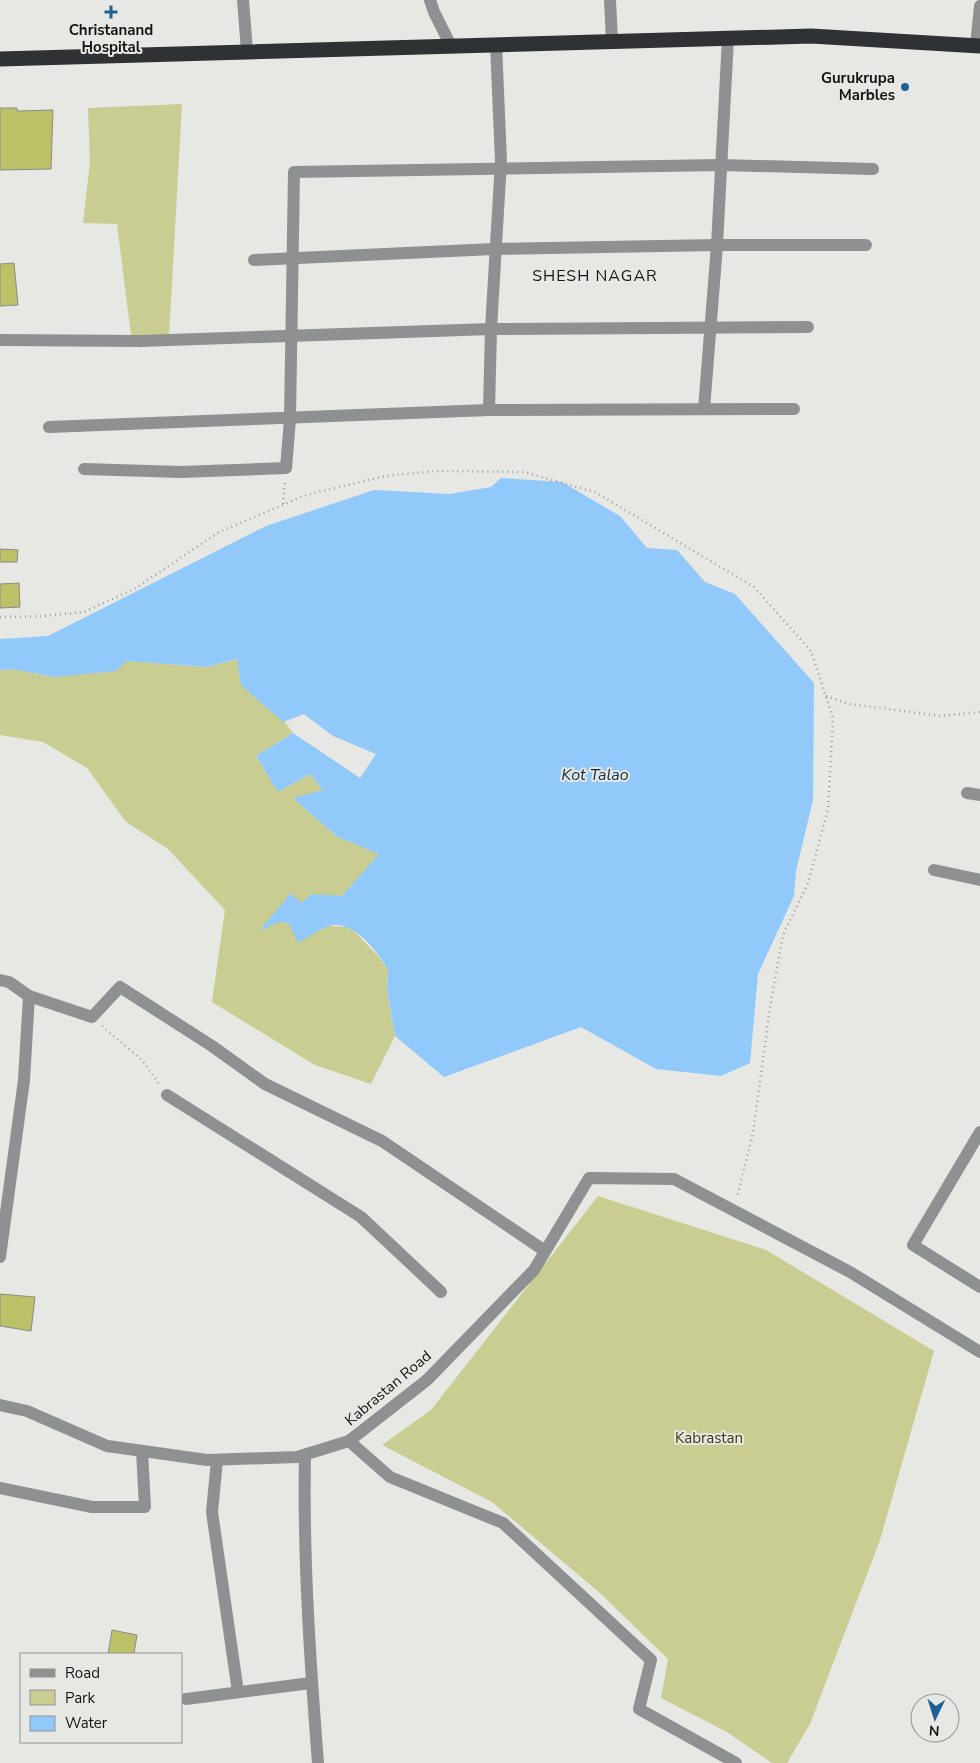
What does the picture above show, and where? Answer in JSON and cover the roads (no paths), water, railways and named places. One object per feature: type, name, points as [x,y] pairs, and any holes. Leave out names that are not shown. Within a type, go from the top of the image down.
[{"type":"highway","points":[[0,59],[811,36],[978,46]]},
{"type":"street","points":[[243,0],[248,51]]},
{"type":"street","points":[[430,0],[451,46]]},
{"type":"street","points":[[610,0],[612,41]]},
{"type":"street","points":[[978,46],[980,6]]},
{"type":"street","points":[[704,409],[708,329],[717,245],[728,38]]},
{"type":"street","points":[[489,410],[494,249],[500,169],[496,44]]},
{"type":"street","points":[[84,469],[180,472],[286,468],[290,419],[294,172],[721,165],[873,169]]},
{"type":"street","points":[[254,260],[494,249],[717,245],[866,245]]},
{"type":"street","points":[[0,340],[140,341],[491,329],[808,327]]},
{"type":"street","points":[[49,427],[489,410],[794,408]]},
{"type":"street","points":[[934,870],[980,880]]},
{"type":"street","points":[[0,980],[9,982],[29,996],[92,1017],[120,987],[212,1046],[265,1084],[382,1141],[522,1237],[546,1251]]},
{"type":"street","points":[[0,1257],[24,1080],[29,996]]},
{"type":"street","points":[[167,1095],[361,1217],[441,1292]]},
{"type":"street","points":[[980,1132],[913,1245],[980,1286]]},
{"type":"street","name":"Kabrastan Road","points":[[0,1406],[27,1410],[107,1446],[217,1460],[297,1457],[349,1441],[427,1380],[534,1270],[589,1178],[674,1179],[850,1272],[980,1352]]},
{"type":"street","points":[[349,1441],[390,1477],[503,1524],[651,1660],[639,1709],[736,1763]]},
{"type":"street","points":[[0,1488],[92,1507],[145,1507],[142,1451]]},
{"type":"street","points":[[305,1455],[305,1574],[318,1763]]},
{"type":"street","points":[[217,1460],[212,1512],[238,1692]]},
{"type":"street","points":[[186,1699],[311,1683]]},
{"type":"water","name":"Kot Talao","points":[[501,478],[562,482],[620,516],[647,548],[677,550],[705,582],[735,594],[814,683],[813,800],[796,871],[794,896],[758,974],[750,1063],[721,1076],[656,1069],[581,1027],[444,1077],[395,1036],[387,990],[388,970],[371,946],[356,932],[338,925],[329,926],[298,943],[289,923],[279,922],[259,931],[291,893],[301,903],[312,894],[342,896],[379,854],[336,836],[293,798],[323,790],[310,774],[278,792],[256,756],[293,733],[360,778],[376,754],[333,736],[304,714],[283,722],[241,685],[237,659],[207,667],[127,661],[116,671],[55,677],[11,669],[0,670],[0,639],[48,636],[266,526],[374,490],[450,494],[491,487]]},
{"type":"place","name":"Christanand Hospital","points":[[111,12]]},
{"type":"place","name":"Gurukrupa Marbles","points":[[905,87]]},
{"type":"district","name":"SHESH NAGAR","points":[[595,275]]},
{"type":"park label","name":"Kabrastan","points":[[709,1438]]}]
